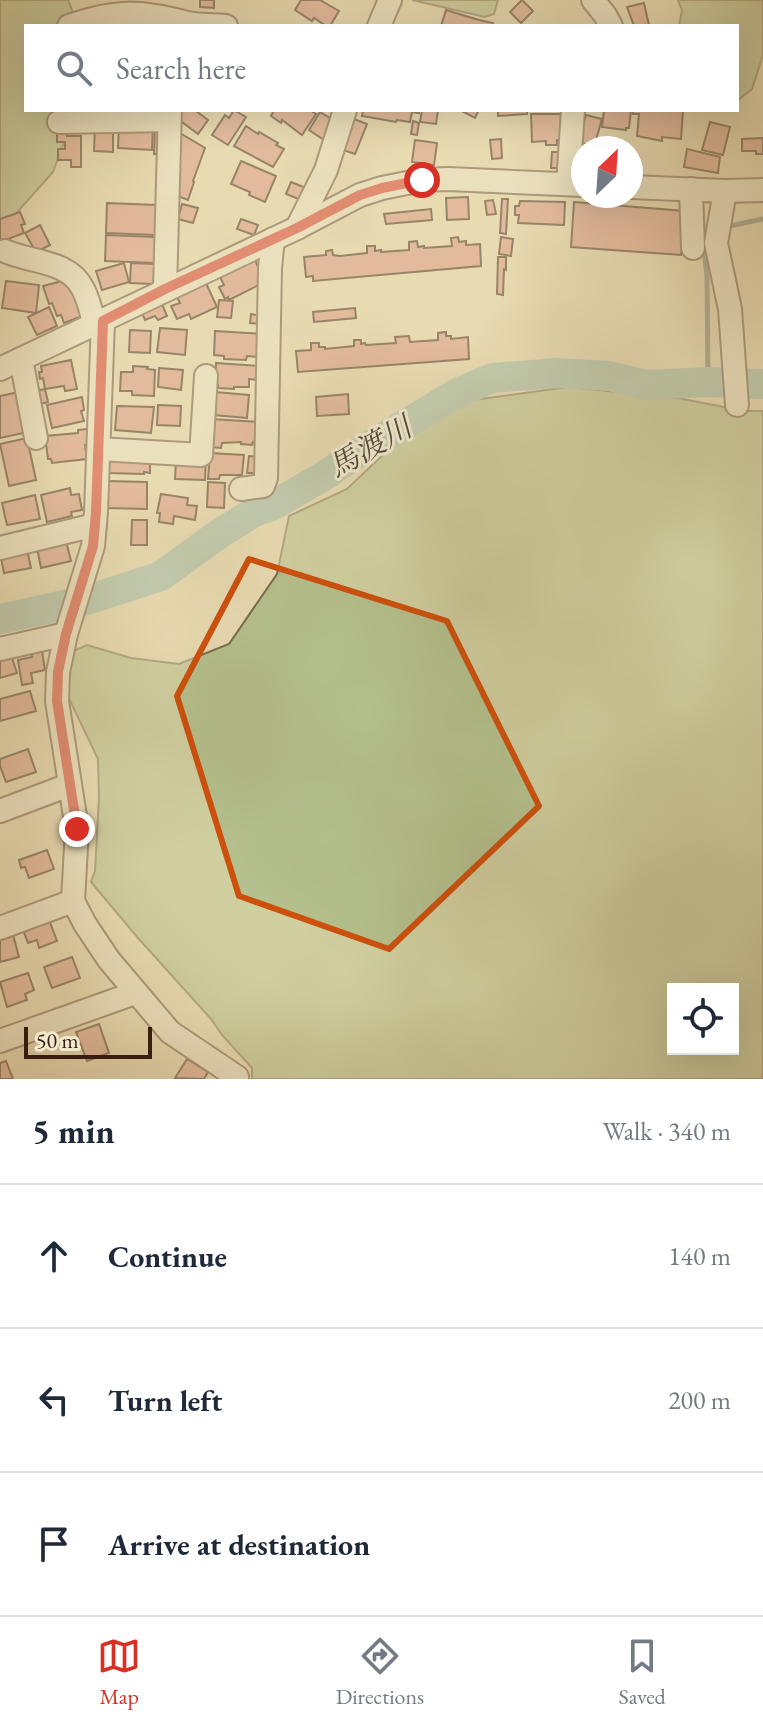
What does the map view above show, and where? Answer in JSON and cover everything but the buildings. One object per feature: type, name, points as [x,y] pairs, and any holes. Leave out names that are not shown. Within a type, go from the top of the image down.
[{"type":"street","points":[[380,24],[390,0]]},
{"type":"street","points":[[593,0],[610,24]]},
{"type":"street","points":[[75,24],[120,13],[145,13],[185,24]]},
{"type":"street","points":[[297,228],[326,170],[344,112]]},
{"type":"street","points":[[573,112],[574,136]]},
{"type":"street","points":[[59,122],[170,115],[165,289]]},
{"type":"street","points":[[0,369],[360,195],[422,180],[571,185]]},
{"type":"street","points":[[643,187],[763,190]]},
{"type":"street","points":[[691,189],[693,248]]},
{"type":"street","points":[[725,191],[716,243],[730,309],[737,405]]},
{"type":"street","points":[[241,489],[263,486],[266,478],[273,239]]},
{"type":"street","points":[[5,251],[65,269],[75,276],[99,323],[99,449],[93,546],[66,634],[58,672],[57,701],[77,829],[73,901],[109,960],[170,1032],[237,1077]]},
{"type":"street","points":[[21,359],[36,438]]},
{"type":"street","points":[[99,449],[201,455],[206,376]]},
{"type":"street","points":[[0,548],[95,525]]},
{"type":"street","points":[[0,649],[66,634]]},
{"type":"street","points":[[0,811],[69,785]]},
{"type":"street","points":[[0,928],[73,901]]},
{"type":"street","points":[[0,1041],[135,993]]},
{"type":"highlighted area","points":[[249,559],[447,621],[539,806],[389,949],[239,896],[177,696]]},
{"type":"green space","points":[[0,0],[68,0],[77,24],[24,24],[24,112],[75,112],[53,172],[12,218],[0,220]]},
{"type":"green space","points":[[412,0],[498,0],[494,14],[485,17]]},
{"type":"green space","points":[[678,0],[763,0],[763,55],[752,89],[739,99],[739,24],[679,24],[682,10]]},
{"type":"green space","points":[[568,387],[678,398],[744,411],[763,411],[763,1079],[252,1079],[252,1068],[91,882],[95,871],[98,759],[64,688],[62,656],[87,645],[131,658],[179,664],[229,644],[277,574],[289,516],[347,489],[390,448],[459,402]]},
{"type":"waterway","points":[[725,227],[763,219]]},
{"type":"waterway","points":[[708,382],[707,277],[703,241],[709,235]]},
{"type":"waterway","name":"馬渡川","points":[[0,619],[87,600],[161,576],[254,512],[272,506],[324,476],[457,393],[492,378],[557,373],[609,376],[647,385],[708,382],[763,384]]},
{"type":"route","points":[[77,829],[57,701],[58,672],[66,634],[93,546],[103,321],[360,195],[422,180]]}]
